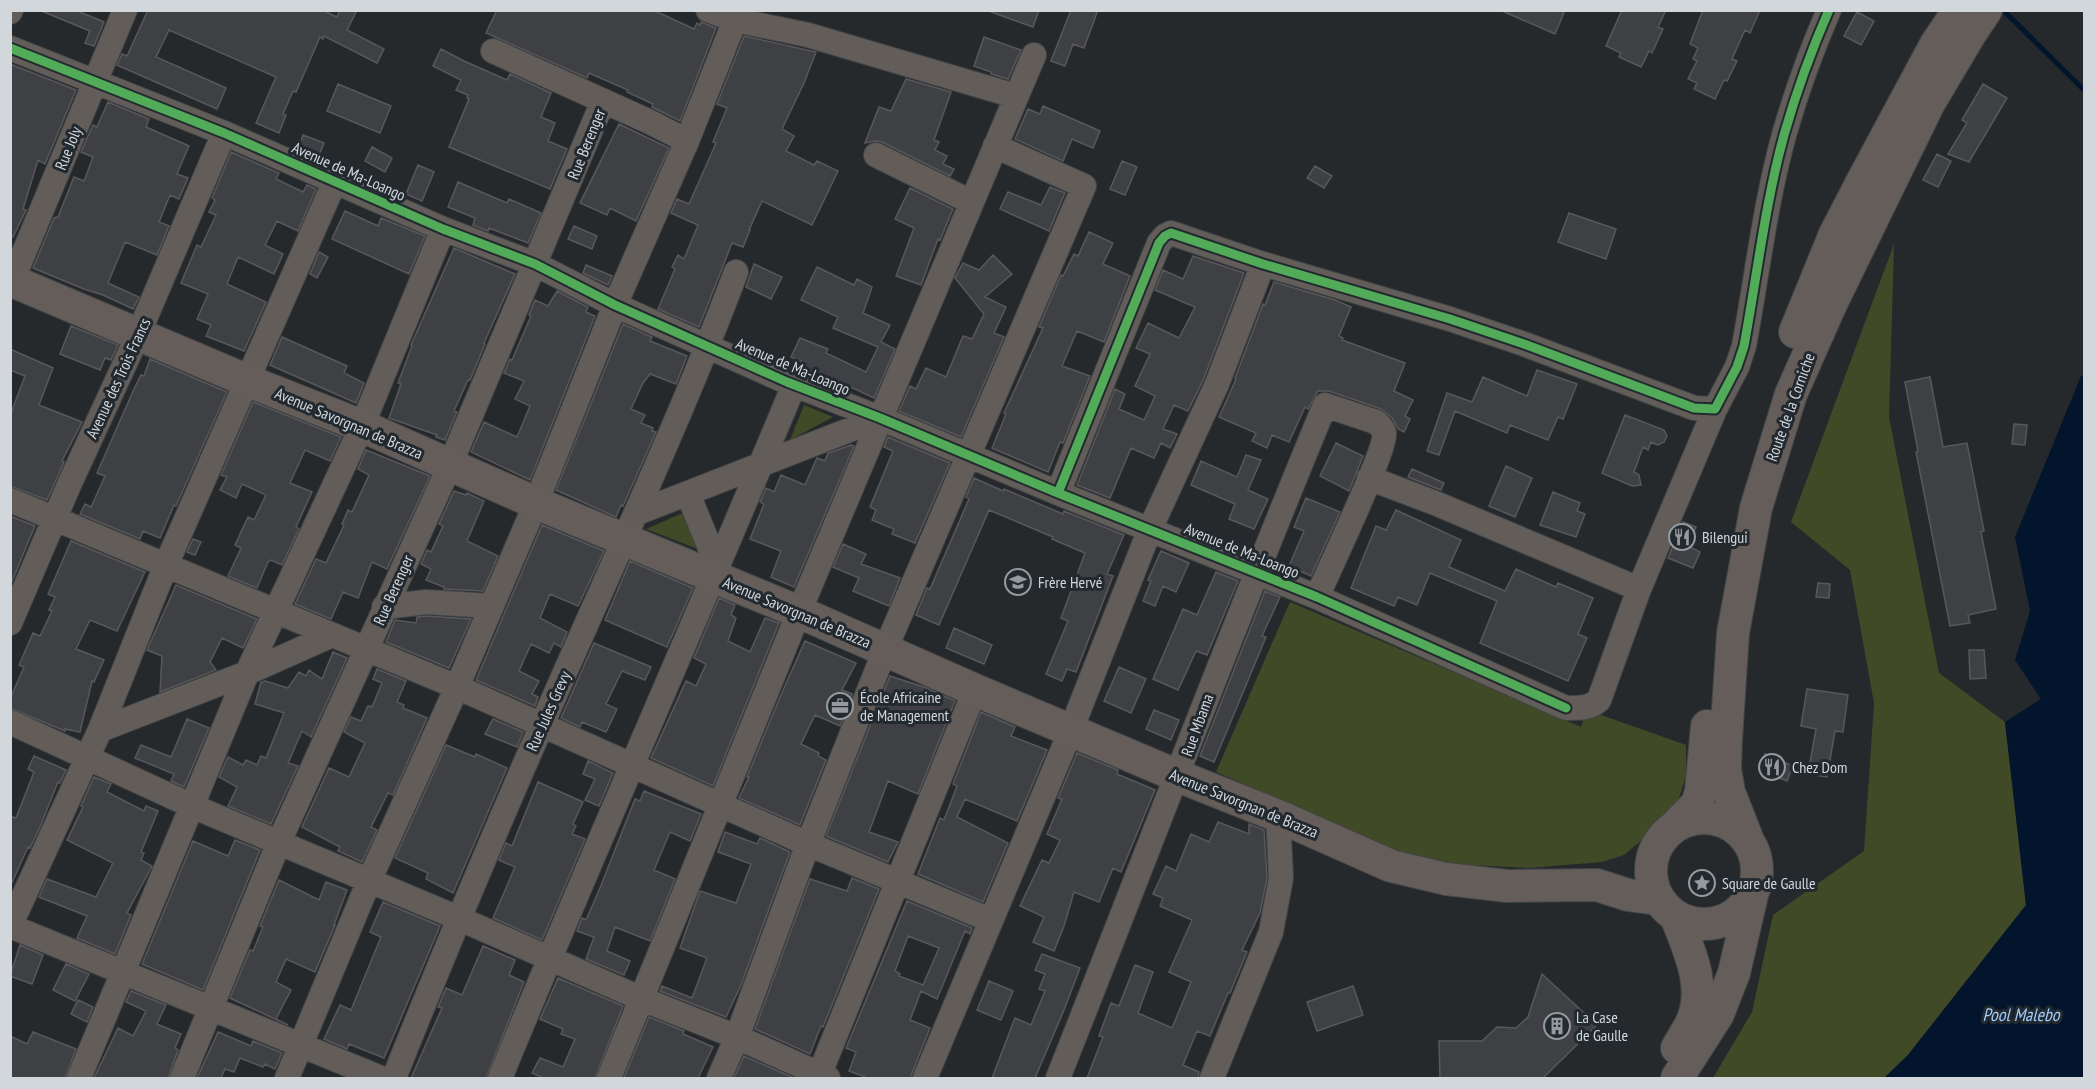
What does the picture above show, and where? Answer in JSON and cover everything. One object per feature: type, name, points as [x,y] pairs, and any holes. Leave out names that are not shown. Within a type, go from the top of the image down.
[{"type":"main road","name":"Route de la Corniche","points":[[1656,1078],[1678,1047],[1694,1018],[1698,985],[1693,961],[1650,879],[1651,857],[1669,830],[1697,804],[1701,791],[1713,632],[1731,524],[1782,390],[1835,234],[1936,44],[1959,10]]},
{"type":"main road","name":"Route de la Corniche","points":[[1677,1078],[1718,1014],[1734,973],[1758,875],[1756,856],[1729,792],[1725,769],[1733,633],[1756,507],[1782,390],[1929,103],[1986,10]]},
{"type":"main road","name":"Avenue Savorgnan de Brazza","points":[[11,282],[362,426],[536,503],[631,526],[799,612],[975,690],[1278,816],[1391,866],[1446,879],[1507,886],[1597,885],[1667,909]]},
{"type":"main road","points":[[1669,830],[1695,817],[1714,818],[1732,825],[1747,838]]},
{"type":"main road","name":"Avenue Savorgnan de Brazza","points":[[1597,885],[1630,872],[1669,830]]},
{"type":"main road","points":[[1667,909],[1707,924],[1725,920],[1741,910],[1752,895]]},
{"type":"street","name":"Rue Joly","points":[[11,282],[125,10]]},
{"type":"street","points":[[708,10],[735,20],[808,34],[1015,96]]},
{"type":"street","points":[[1317,597],[1370,478],[1639,589],[1715,409],[1737,367],[1744,346],[1784,134],[1813,46],[1829,10]]},
{"type":"street","points":[[287,1078],[369,881],[457,687],[536,503],[615,305],[687,141],[735,20]]},
{"type":"street","name":"Avenue de Ma-Loango","points":[[10,48],[224,133],[443,229],[535,264],[615,305],[794,385],[1255,571],[1566,708],[1584,709],[1599,700],[1639,589]]},
{"type":"street","points":[[493,51],[687,141]]},
{"type":"street","points":[[609,1078],[799,612],[1034,55]]},
{"type":"street","name":"Rue Berenger","points":[[182,1078],[279,842],[450,465],[603,101]]},
{"type":"street","name":"Avenue des Trois Francs","points":[[10,623],[94,429],[138,335],[224,133]]},
{"type":"street","points":[[719,1078],[885,650],[1084,186],[995,146]]},
{"type":"street","points":[[876,154],[971,202]]},
{"type":"street","points":[[335,182],[166,566],[100,730],[10,926],[381,1078]]},
{"type":"street","points":[[79,1078],[247,673],[362,426],[443,229]]},
{"type":"street","points":[[1058,493],[1159,243],[1171,233],[1263,264],[1450,319],[1524,344],[1694,408],[1715,409]]},
{"type":"street","points":[[926,1078],[1071,730],[1150,529],[1217,384],[1263,264]]},
{"type":"street","name":"Rue Jules Grevy","points":[[394,1078],[458,918],[631,526],[708,346],[736,272]]},
{"type":"street","points":[[500,1078],[794,385]]},
{"type":"street","name":"Rue Mbama","points":[[1058,1078],[1178,776],[1255,571],[1325,405],[1376,422],[1381,427],[1384,436],[1370,478]]},
{"type":"street","points":[[631,526],[688,494],[880,418]]},
{"type":"street","points":[[688,494],[715,571]]},
{"type":"street","points":[[10,500],[457,687],[808,844],[990,920]]},
{"type":"street","points":[[384,607],[426,602],[492,606]]},
{"type":"street","points":[[100,730],[247,673],[332,635]]},
{"type":"street","points":[[10,722],[192,806],[736,1037],[821,1077],[897,881],[975,690]]},
{"type":"street","points":[[1212,1078],[1271,932],[1281,878],[1278,816]]},
{"type":"green space","points":[[1894,244],[1889,417],[1939,673],[2005,722],[2026,905],[1908,1055],[1884,1078],[1713,1078],[1752,1012],[1773,915],[1864,851],[1874,703],[1850,570],[1791,522]]},
{"type":"green space","points":[[804,405],[833,417],[790,440]]},
{"type":"green space","points":[[685,512],[698,549],[646,529]]},
{"type":"green space","points":[[1290,602],[1581,727],[1587,710],[1686,745],[1686,776],[1677,804],[1662,823],[1624,855],[1602,862],[1529,868],[1449,864],[1394,851],[1216,772]]},
{"type":"water","name":"Pool Malebo","points":[[2084,375],[2084,1078],[1884,1078],[1908,1055],[2026,905],[2005,722],[2041,699],[2015,660],[2030,611],[2015,537],[2081,376]]},
{"type":"building","points":[[39,10],[75,10],[104,22],[94,46],[85,43],[90,31]]},
{"type":"building","points":[[148,10],[322,10],[337,17],[340,10],[357,10],[347,30],[384,49],[377,63],[324,36],[323,39],[320,37],[296,92],[293,91],[283,114],[286,115],[279,133],[256,123],[276,77],[169,30],[156,57],[226,88],[217,109],[117,65],[122,54],[127,56]]},
{"type":"building","points":[[497,10],[653,10],[694,29],[697,23],[700,25],[701,22],[716,28],[680,121],[652,107],[653,104],[627,92],[628,90],[589,73],[587,78],[486,33]]},
{"type":"building","points":[[991,10],[1039,10],[1033,27],[991,12]]},
{"type":"building","points":[[1071,10],[1098,10],[1084,48],[1073,44],[1065,66],[1051,61]]},
{"type":"building","points":[[1500,10],[1565,10],[1555,34]]},
{"type":"building","points":[[1622,10],[1666,10],[1658,27],[1663,29],[1652,53],[1649,51],[1641,67],[1619,57],[1621,53],[1606,46]]},
{"type":"building","points":[[1703,10],[1760,10],[1750,33],[1745,30],[1732,59],[1737,61],[1715,99],[1694,89],[1697,83],[1688,79],[1697,61],[1693,59],[1698,48],[1690,44]]},
{"type":"building","points":[[1857,12],[1874,21],[1861,45],[1844,36]]},
{"type":"building","points":[[744,36],[816,52],[782,129],[794,136],[786,151],[814,165],[817,161],[838,171],[812,225],[762,201],[743,247],[732,243],[699,327],[658,309],[675,269],[672,267],[678,255],[684,259],[698,225],[671,213],[677,199],[689,204],[716,143],[713,142],[727,108],[717,104]]},
{"type":"building","points":[[984,37],[1021,50],[1008,79],[974,66]]},
{"type":"building","points":[[441,49],[507,80],[510,74],[551,93],[541,117],[555,123],[548,141],[567,149],[550,189],[449,147],[469,99],[468,95],[456,90],[461,80],[433,66]]},
{"type":"building","points":[[10,64],[76,90],[45,164],[38,160],[23,209],[26,210],[13,237],[10,237]]},
{"type":"building","points":[[906,79],[951,92],[934,140],[939,142],[935,150],[947,156],[943,164],[954,169],[950,176],[882,142],[865,143],[879,107],[891,111]]},
{"type":"building","points":[[338,84],[391,106],[380,133],[327,111]]},
{"type":"building","points":[[1983,84],[2007,98],[1969,162],[1948,154],[1967,123],[1962,120]]},
{"type":"building","points":[[108,102],[149,119],[146,127],[189,146],[177,174],[188,178],[179,199],[170,195],[159,222],[169,226],[157,255],[125,242],[108,283],[139,297],[133,309],[33,268],[54,218],[58,217],[74,177],[84,181],[93,157],[81,152],[93,125],[97,127]]},
{"type":"building","points":[[1043,106],[1100,131],[1093,148],[1072,139],[1063,161],[1015,139],[1028,109],[1040,114]]},
{"type":"building","points":[[619,124],[669,148],[636,221],[610,208],[607,215],[580,203]]},
{"type":"building","points":[[303,135],[324,143],[318,158],[298,150]]},
{"type":"building","points":[[372,147],[392,158],[385,172],[365,161]]},
{"type":"building","points":[[231,152],[279,173],[276,179],[303,192],[307,185],[316,189],[298,231],[277,221],[265,245],[283,254],[274,274],[238,257],[227,284],[266,302],[244,351],[206,336],[211,325],[197,319],[208,294],[181,283],[197,245],[201,247],[216,215],[209,212],[215,200],[212,198]]},
{"type":"building","points":[[1937,154],[1951,161],[1938,187],[1923,180]]},
{"type":"building","points":[[1122,161],[1137,167],[1125,195],[1110,189]]},
{"type":"building","points":[[418,165],[434,172],[422,201],[406,194]]},
{"type":"building","points":[[1315,166],[1332,176],[1324,188],[1307,178]]},
{"type":"building","points":[[458,182],[507,203],[509,199],[541,213],[528,243],[489,228],[488,231],[473,225],[475,218],[448,207]]},
{"type":"building","points":[[1050,187],[1065,193],[1049,231],[1000,209],[1008,192],[1041,205]]},
{"type":"building","points":[[910,188],[953,209],[940,240],[938,239],[921,285],[896,276],[914,228],[895,219]]},
{"type":"building","points":[[345,211],[378,226],[381,218],[425,236],[409,274],[332,239]]},
{"type":"building","points":[[1569,213],[1616,229],[1606,259],[1558,242]]},
{"type":"building","points":[[574,226],[597,236],[592,249],[568,239]]},
{"type":"building","points":[[1089,232],[1113,243],[1103,264],[1130,276],[1104,342],[1077,331],[1062,366],[1090,376],[1063,443],[1060,442],[1048,472],[992,448],[1006,414],[1004,413],[1043,328],[1039,327],[1061,275],[1063,276],[1074,254],[1078,256]]},
{"type":"building","points":[[454,248],[515,274],[470,380],[454,411],[457,412],[445,440],[389,418],[411,345]]},
{"type":"building","points":[[319,252],[328,257],[317,278],[310,274]]},
{"type":"building","points":[[993,255],[1012,274],[985,297],[1006,307],[994,333],[1004,337],[961,437],[899,411],[910,386],[916,389],[926,368],[946,377],[963,336],[972,339],[984,314],[955,278],[963,263],[979,270]]},
{"type":"building","points":[[1193,256],[1244,273],[1204,378],[1188,411],[1174,405],[1163,429],[1177,434],[1170,448],[1161,443],[1154,458],[1131,448],[1110,498],[1077,485],[1115,389],[1125,394],[1119,409],[1144,420],[1155,396],[1135,386],[1150,354],[1136,348],[1148,323],[1179,338],[1195,307],[1155,290],[1163,270],[1183,279]]},
{"type":"building","points":[[754,264],[782,277],[771,299],[746,287]]},
{"type":"building","points":[[586,265],[612,276],[608,285],[583,273]]},
{"type":"building","points":[[817,267],[854,285],[857,279],[872,287],[863,313],[890,325],[881,342],[895,349],[874,398],[838,381],[835,385],[801,372],[805,363],[791,357],[800,338],[828,349],[826,353],[866,372],[878,347],[833,328],[838,317],[801,300]]},
{"type":"building","points":[[1274,282],[1351,307],[1339,336],[1343,338],[1342,340],[1405,363],[1394,391],[1413,400],[1405,416],[1410,419],[1404,432],[1398,429],[1392,418],[1381,409],[1329,391],[1318,391],[1308,409],[1305,407],[1289,442],[1272,435],[1267,448],[1252,441],[1256,433],[1219,417],[1236,379],[1263,304],[1265,305]]},
{"type":"building","points":[[557,291],[588,307],[586,312],[595,316],[530,480],[471,452],[484,422],[517,437],[530,406],[515,399],[524,381],[504,373],[531,316],[529,315],[535,300],[548,306]]},
{"type":"building","points":[[623,324],[652,337],[650,341],[687,356],[676,384],[650,374],[643,383],[631,409],[645,415],[641,423],[653,428],[652,431],[656,432],[616,517],[556,490]]},
{"type":"building","points":[[71,326],[118,345],[111,360],[105,358],[100,370],[60,354]]},
{"type":"building","points":[[282,337],[347,366],[344,373],[364,383],[356,403],[270,365]]},
{"type":"building","points":[[10,349],[53,368],[39,405],[82,422],[62,461],[64,462],[47,500],[10,486],[10,416],[25,376],[10,370]]},
{"type":"building","points":[[150,359],[227,392],[160,538],[143,531],[140,539],[80,514],[85,504],[91,507],[105,476],[97,473],[134,389],[141,375],[144,376]]},
{"type":"building","points":[[1537,370],[1577,384],[1563,419],[1558,417],[1548,440],[1510,425],[1507,433],[1455,411],[1439,455],[1427,451],[1447,393],[1472,402],[1483,377],[1527,396]]},
{"type":"building","points":[[1930,377],[1943,447],[1967,443],[1996,609],[1968,615],[1970,623],[1950,626],[1916,452],[1918,451],[1905,382]]},
{"type":"building","points":[[253,402],[341,437],[330,461],[305,450],[290,483],[312,492],[296,527],[299,529],[282,565],[271,560],[268,562],[257,588],[228,576],[241,548],[235,545],[248,517],[254,520],[266,495],[242,484],[236,498],[220,490],[227,477],[221,475]]},
{"type":"building","points":[[1625,415],[1664,430],[1667,436],[1664,442],[1658,445],[1651,442],[1648,450],[1643,447],[1634,472],[1639,475],[1641,485],[1632,486],[1602,473]]},
{"type":"building","points":[[2014,424],[2027,425],[2025,445],[2012,444]]},
{"type":"building","points":[[888,437],[950,463],[915,543],[892,534],[894,529],[872,520],[876,510],[870,507],[893,451],[884,447]]},
{"type":"building","points":[[1336,443],[1363,456],[1349,491],[1320,476]]},
{"type":"building","points":[[854,446],[794,587],[771,577],[781,551],[750,539],[764,504],[760,502],[766,488],[774,492],[781,475],[805,485],[817,458],[825,461],[828,453]]},
{"type":"building","points":[[366,450],[430,476],[387,569],[372,562],[358,598],[343,592],[331,619],[295,604],[316,559],[326,563],[344,525],[342,524],[348,510],[352,512],[369,475],[358,469]]},
{"type":"building","points":[[1246,455],[1261,460],[1248,490],[1268,499],[1254,529],[1229,519],[1235,504],[1191,485],[1201,461],[1237,477]]},
{"type":"building","points":[[1506,466],[1532,478],[1515,517],[1489,506]]},
{"type":"building","points":[[1412,469],[1444,483],[1441,490],[1408,477]]},
{"type":"building","points":[[974,478],[1063,514],[1064,511],[1124,535],[1107,574],[1113,576],[1076,672],[1067,669],[1062,681],[1046,674],[1068,621],[1061,618],[1085,553],[1052,539],[1053,537],[989,510],[939,625],[916,615],[927,588],[930,589],[969,499],[966,497]]},
{"type":"building","points":[[454,491],[466,495],[467,493],[484,501],[467,541],[498,556],[483,591],[444,589],[426,580],[431,569],[421,564],[427,550],[431,552],[443,526],[439,524]]},
{"type":"building","points":[[1553,492],[1580,503],[1577,511],[1585,514],[1576,537],[1540,525]]},
{"type":"building","points":[[1306,498],[1340,512],[1311,576],[1289,566],[1304,531],[1294,527]]},
{"type":"building","points":[[1396,510],[1461,540],[1449,567],[1505,591],[1516,569],[1556,587],[1558,583],[1593,598],[1578,634],[1587,638],[1568,681],[1480,643],[1497,601],[1430,573],[1417,605],[1398,597],[1394,606],[1351,588],[1376,526],[1386,530]]},
{"type":"building","points":[[10,516],[35,526],[10,586]]},
{"type":"building","name":"Bilengui","points":[[1683,522],[1696,527],[1688,546],[1700,552],[1693,568],[1668,558]]},
{"type":"building","points":[[542,525],[604,551],[578,606],[550,594],[540,618],[567,632],[561,647],[554,643],[549,653],[531,644],[519,671],[539,681],[532,694],[538,697],[535,706],[476,680]]},
{"type":"building","points":[[193,539],[201,542],[195,555],[187,552]]},
{"type":"building","points":[[71,541],[145,572],[117,631],[90,620],[76,649],[104,660],[94,682],[92,681],[80,732],[65,729],[65,731],[10,708],[10,699],[24,667],[19,665],[33,633],[40,636],[52,611],[49,610],[55,597],[48,594]]},
{"type":"building","points":[[843,544],[866,554],[861,564],[900,578],[889,606],[853,591],[859,578],[833,567]]},
{"type":"building","points":[[1161,551],[1189,563],[1176,592],[1163,586],[1155,606],[1143,601],[1151,581],[1148,580]]},
{"type":"building","points":[[630,561],[693,588],[667,647],[605,620]]},
{"type":"building","points":[[1216,572],[1238,581],[1207,655],[1196,651],[1178,690],[1153,679],[1183,609],[1197,615]]},
{"type":"building","points":[[1818,583],[1830,584],[1829,598],[1816,597]]},
{"type":"building","points":[[176,585],[257,619],[243,648],[222,638],[210,662],[216,670],[160,692],[162,656],[147,650]]},
{"type":"building","points":[[1265,591],[1280,597],[1262,636],[1266,637],[1214,762],[1200,756]]},
{"type":"building","points":[[719,598],[735,605],[731,615],[736,618],[728,641],[750,652],[765,618],[779,623],[713,786],[651,758],[686,681],[696,686],[706,664],[694,658]]},
{"type":"building","points":[[417,617],[471,619],[449,668],[386,642],[395,620],[416,623]]},
{"type":"building","points":[[954,628],[992,645],[984,664],[946,648]]},
{"type":"building","points":[[805,641],[856,663],[842,690],[852,694],[840,726],[815,715],[801,744],[819,753],[818,756],[826,760],[800,825],[739,798]]},
{"type":"building","points":[[594,643],[651,667],[645,680],[622,671],[606,704],[617,709],[606,732],[582,722],[580,727],[561,718]]},
{"type":"building","points":[[1969,650],[1984,650],[1986,678],[1970,679]]},
{"type":"building","points":[[333,652],[347,658],[311,737],[302,731],[288,763],[298,766],[271,824],[228,806],[237,787],[219,777],[228,757],[243,765],[246,760],[257,765],[261,756],[266,758],[284,713],[255,704],[261,682],[265,681],[288,688],[299,672],[306,676],[309,670],[322,679]]},
{"type":"building","points":[[1119,667],[1146,679],[1131,713],[1104,701]]},
{"type":"building","points":[[377,669],[406,681],[397,702],[404,705],[403,708],[427,718],[393,795],[388,793],[371,827],[377,830],[362,862],[338,851],[340,847],[302,827],[329,768],[349,777],[365,743],[344,732],[351,717],[361,721],[368,706],[372,707],[382,683],[373,679]]},
{"type":"building","points":[[890,676],[927,688],[955,701],[918,794],[888,781],[869,832],[898,842],[888,862],[826,836]]},
{"type":"building","points":[[1807,689],[1848,695],[1843,732],[1835,731],[1827,777],[1808,774],[1816,729],[1801,726]]},
{"type":"building","points":[[1154,710],[1179,720],[1171,740],[1146,729]]},
{"type":"building","points":[[981,712],[1015,727],[1011,736],[1047,750],[1017,821],[965,799],[957,817],[1008,843],[983,902],[918,874],[940,818],[944,820],[957,786],[953,784]]},
{"type":"building","points":[[187,719],[209,728],[184,787],[171,781],[174,774],[135,758],[141,745],[171,757]]},
{"type":"building","points":[[493,719],[523,732],[517,747],[485,734]]},
{"type":"building","points":[[446,745],[475,757],[476,754],[507,768],[453,893],[426,879],[428,873],[395,858]]},
{"type":"building","points":[[1077,753],[1118,770],[1117,774],[1155,790],[1121,872],[1113,868],[1099,902],[1074,892],[1054,951],[1033,942],[1044,917],[1020,906],[1042,860],[1049,863],[1060,840],[1047,834],[1062,799],[1058,798]]},
{"type":"building","points":[[1765,754],[1793,766],[1787,781],[1759,769]]},
{"type":"building","points":[[34,756],[66,770],[60,783],[58,782],[40,827],[10,887],[10,816],[16,818],[34,772],[28,769]]},
{"type":"building","points":[[588,761],[613,773],[599,806],[585,800],[595,779],[583,774]]},
{"type":"building","points":[[94,777],[111,784],[107,792],[144,811],[146,806],[158,811],[141,852],[144,853],[141,860],[152,866],[127,913],[131,915],[115,954],[77,938],[87,916],[39,897],[47,879],[96,897],[113,863],[67,840]]},
{"type":"building","points":[[538,782],[583,802],[573,824],[576,826],[572,834],[585,839],[542,940],[493,918],[515,867],[499,860],[506,843],[512,846]]},
{"type":"building","points":[[644,791],[701,814],[690,841],[670,832],[654,870],[675,879],[650,941],[615,927],[607,951],[630,961],[624,975],[586,959],[594,937],[577,931],[582,918],[586,920],[635,799],[640,801]]},
{"type":"building","points":[[1218,822],[1249,834],[1249,824],[1264,830],[1267,878],[1260,913],[1242,950],[1247,952],[1230,993],[1228,993],[1210,1036],[1197,1031],[1183,1065],[1199,1072],[1198,1078],[1087,1078],[1103,1037],[1099,1036],[1111,1003],[1119,1006],[1135,965],[1153,972],[1138,1013],[1172,1028],[1191,982],[1169,972],[1192,920],[1160,906],[1163,898],[1153,894],[1166,866],[1176,871],[1191,834],[1209,842]]},
{"type":"building","points":[[725,832],[757,844],[760,838],[790,852],[741,985],[726,1017],[660,991],[662,986],[692,998],[707,958],[680,948],[700,891],[736,903],[751,864],[718,852]]},
{"type":"building","points":[[235,840],[260,850],[203,990],[142,964],[193,841],[228,856]]},
{"type":"building","points":[[852,878],[879,889],[810,1054],[755,1029],[810,879],[847,891]]},
{"type":"building","points":[[279,880],[319,900],[326,882],[347,890],[315,972],[286,959],[276,982],[291,990],[276,1019],[288,1025],[230,998],[250,950],[253,951],[263,927],[260,926]]},
{"type":"building","points":[[907,901],[972,928],[970,934],[965,931],[937,999],[921,991],[910,1020],[930,1028],[910,1078],[868,1078],[849,1071],[856,1052],[846,1048]],"holes":[[[908,936],[939,948],[923,985],[899,976],[900,974],[895,971]]]},
{"type":"building","points":[[383,902],[440,926],[384,1058],[349,1044],[347,1049],[324,1039],[340,1005],[351,1010],[381,937],[370,932]]},
{"type":"building","points":[[20,945],[43,955],[32,984],[10,976]]},
{"type":"building","points":[[483,946],[515,960],[509,975],[524,982],[486,1078],[411,1078],[442,1008],[438,1007],[446,988],[462,995]]},
{"type":"building","points":[[1042,954],[1080,968],[1064,1010],[1035,1078],[992,1078],[1015,1018],[1031,1025],[1045,991],[1039,989],[1045,974],[1035,970]]},
{"type":"building","points":[[66,964],[89,974],[75,1001],[53,990]]},
{"type":"building","name":"La Case de Gaulle","points":[[1542,974],[1597,1025],[1543,1078],[1440,1078],[1439,1041],[1482,1041],[1497,1027],[1516,1028],[1528,1017]]},
{"type":"building","points":[[558,978],[623,1006],[595,1078],[543,1078],[532,1073],[540,1058],[563,1067],[575,1039],[561,1034],[563,1029],[540,1019]]},
{"type":"building","points":[[989,981],[1013,991],[1001,1020],[977,1010]]},
{"type":"building","points":[[1353,986],[1363,1015],[1317,1031],[1307,1002]]},
{"type":"building","points":[[131,991],[166,1005],[157,1024],[181,1034],[168,1078],[94,1078],[118,1028],[133,1036],[146,1011],[126,1002]]},
{"type":"building","points":[[78,1000],[93,1007],[87,1022],[71,1014]]},
{"type":"building","points":[[649,1017],[684,1031],[683,1034],[713,1047],[698,1078],[624,1078]]},
{"type":"building","points":[[33,1032],[76,1049],[65,1078],[10,1078],[10,1036],[27,1044]]},
{"type":"building","points":[[218,1032],[251,1046],[253,1041],[282,1053],[275,1069],[240,1058],[234,1072],[225,1069],[221,1078],[197,1078]]},
{"type":"building","points":[[744,1056],[794,1078],[734,1078]]},
{"type":"waterway","points":[[2003,10],[2084,90]]},
{"type":"cycle path","points":[[1058,493],[1159,243],[1171,233],[1263,264],[1450,319],[1524,344],[1694,408],[1715,409],[1737,367],[1744,346],[1777,161],[1799,88],[1829,10]]},
{"type":"cycle path","points":[[10,48],[224,133],[443,229],[535,264],[615,305],[787,382],[1317,597],[1566,708]]},
{"type":"place","name":"Bilengui","points":[[1682,537]]},
{"type":"place","name":"Frère Hervé","points":[[1018,582]]},
{"type":"place","name":"École Africaine de Management","points":[[840,706]]},
{"type":"place","name":"Chez Dom","points":[[1772,767]]},
{"type":"place","name":"Square de Gaulle","points":[[1702,883]]},
{"type":"place","name":"La Case de Gaulle","points":[[1557,1026]]}]
